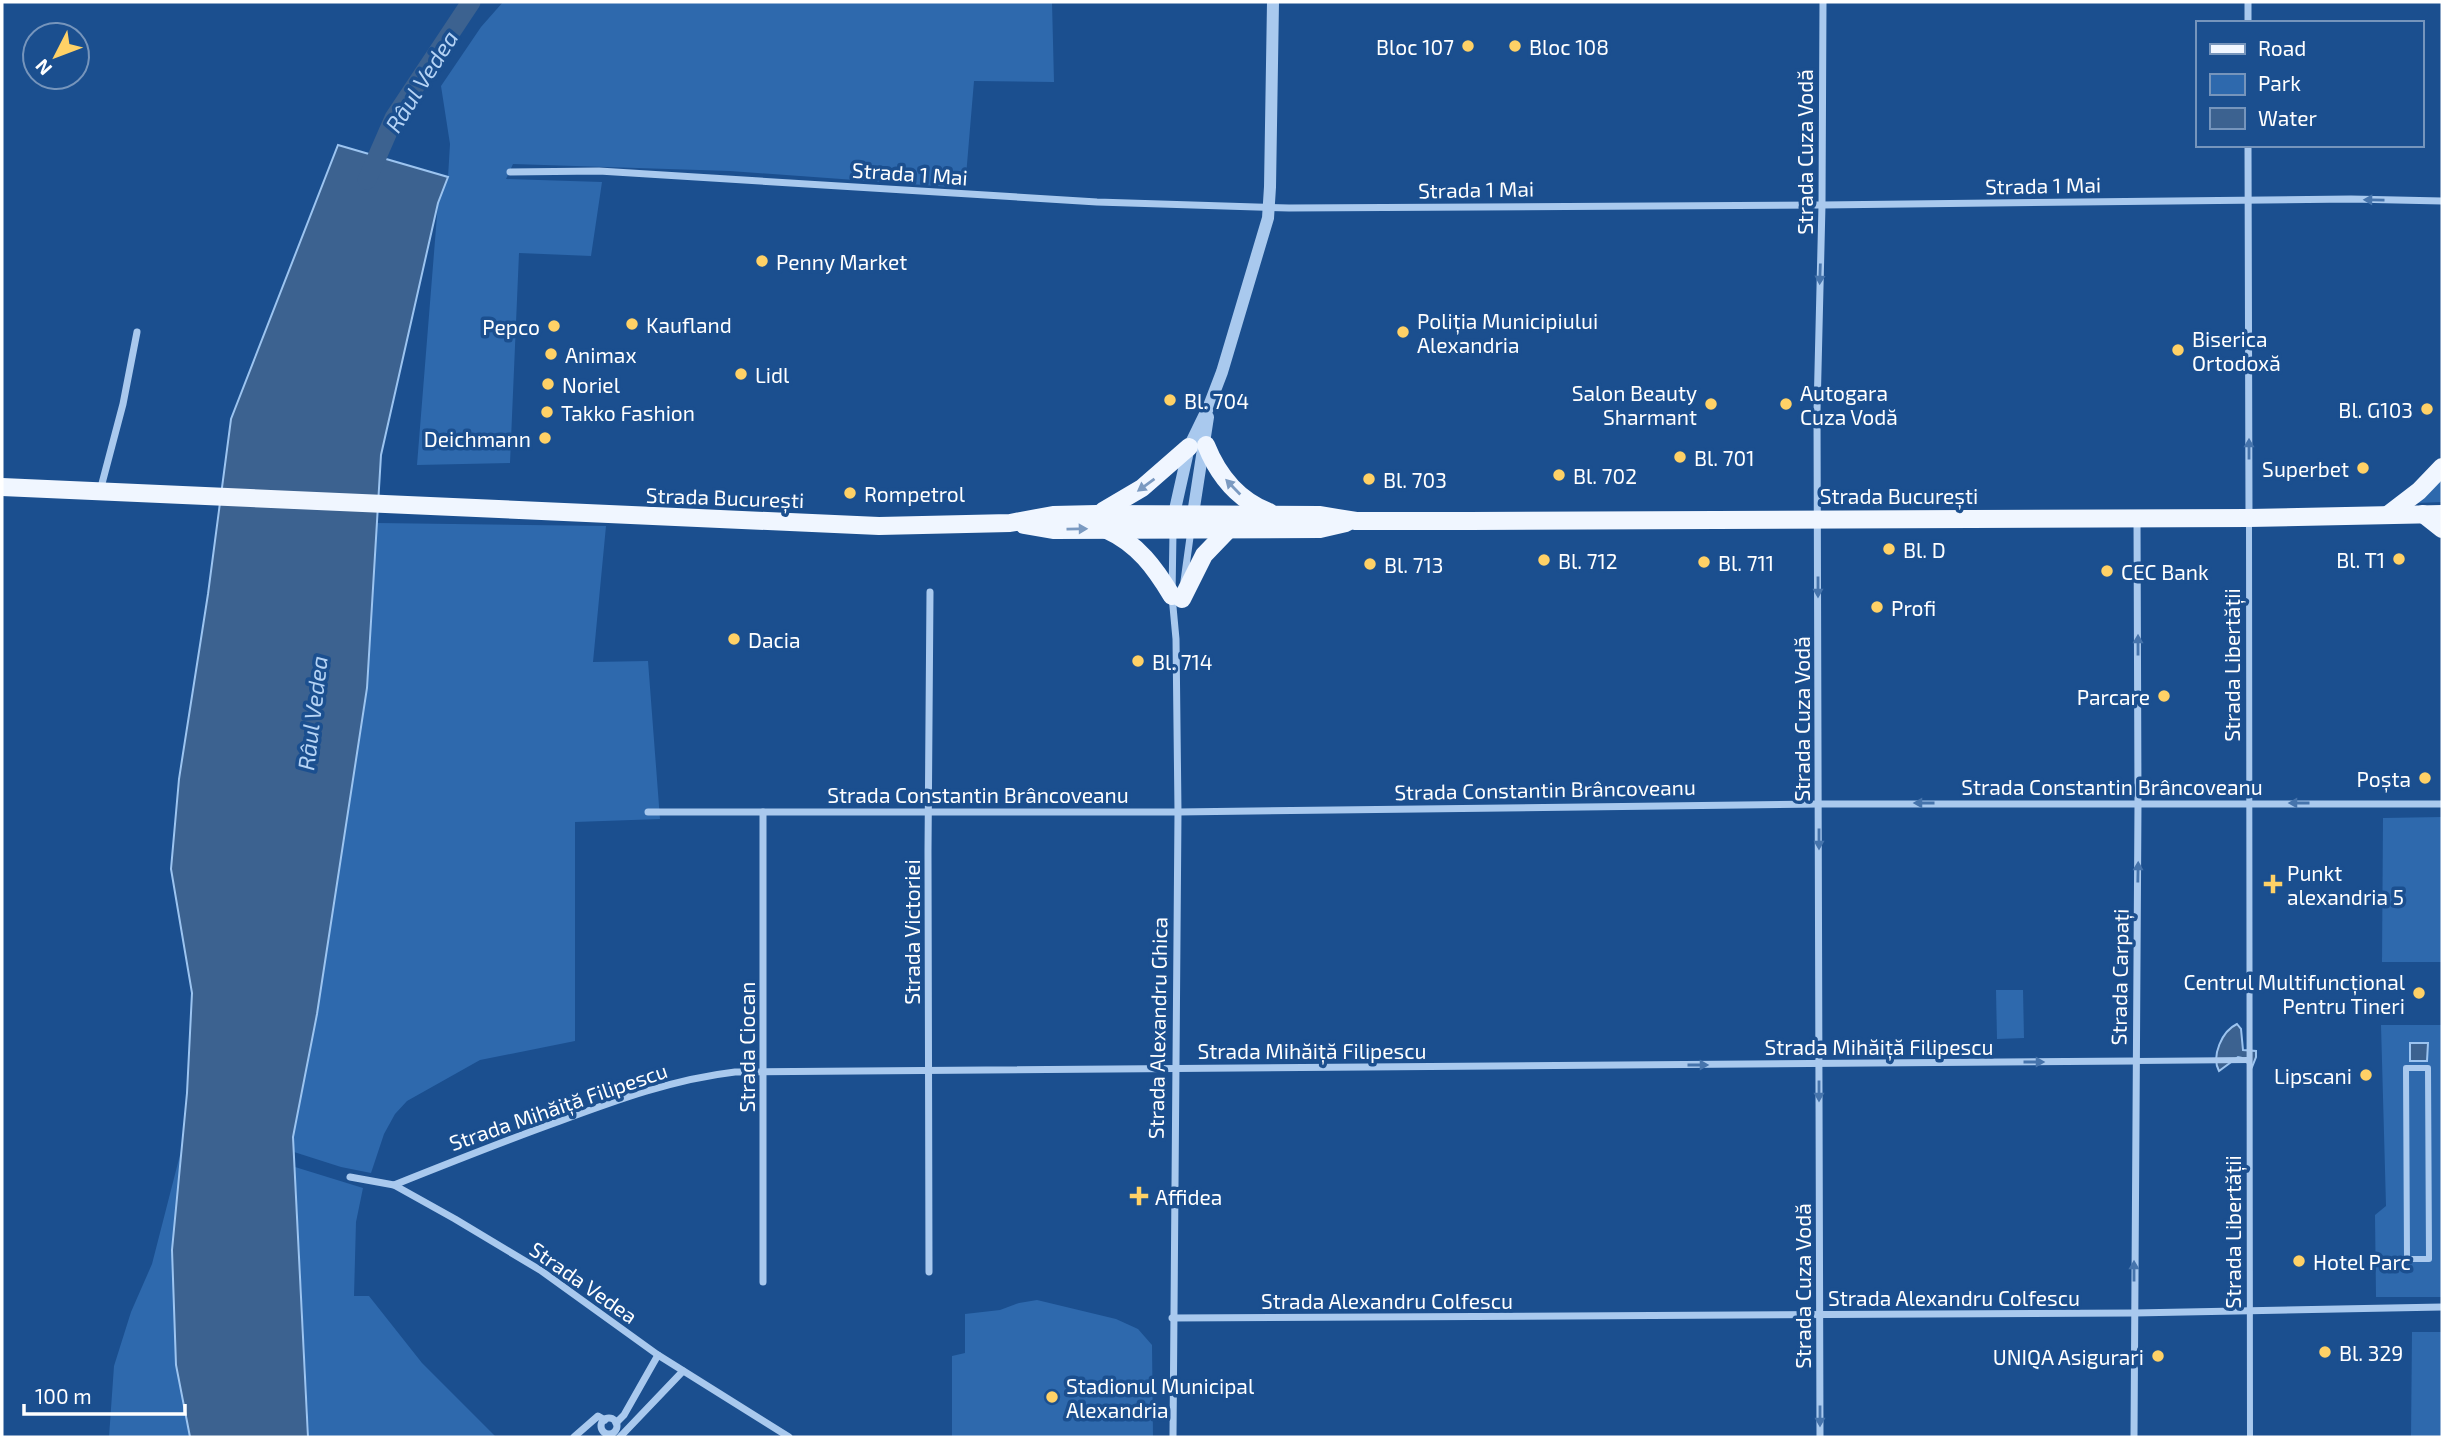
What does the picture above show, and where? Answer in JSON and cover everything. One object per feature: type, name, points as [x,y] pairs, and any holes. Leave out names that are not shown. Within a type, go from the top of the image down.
[{"type":"main road","points":[[1229,528],[1197,565],[1177,598],[1142,554],[1101,521],[1197,446],[1238,494],[1275,514]]},
{"type":"main road","points":[[2389,514],[2430,481],[2442,467]]},
{"type":"main road","name":"Strada București","points":[[2,487],[879,526],[1010,523],[1053,530],[1101,521],[1183,521],[1275,514],[1319,515],[1356,521],[2249,518],[2442,514]]},
{"type":"main road","points":[[2423,514],[2442,529]]},
{"type":"main road","name":"Strada București","points":[[1183,521],[1229,528],[1320,529],[1356,521]]},
{"type":"street","name":"Strada Alexandru Ghica","points":[[1172,1437],[1178,812],[1177,598],[1183,521],[1197,446],[1234,335],[1269,208],[1273,2]]},
{"type":"street","name":"Strada Cuza Vodă","points":[[1820,1437],[1817,411],[1823,2]]},
{"type":"street","points":[[2248,2],[2248,21]]},
{"type":"street","name":"Strada Libertății","points":[[2248,147],[2249,1437]]},
{"type":"street","name":"Strada 1 Mai","points":[[510,172],[599,171],[1074,201],[1269,208],[2248,202],[2351,199],[2442,201]]},
{"type":"street","points":[[100,492],[123,404],[137,332]]},
{"type":"street","name":"Strada Alexandru Ghica","points":[[1177,598],[1183,521],[1197,446]]},
{"type":"street","name":"Strada Carpați","points":[[2134,1437],[2137,518]]},
{"type":"street","name":"Strada Victoriei","points":[[929,1272],[930,592]]},
{"type":"street","name":"Strada Constantin Brâncoveanu","points":[[648,812],[1178,812],[1819,804],[2442,804]]},
{"type":"street","name":"Strada Ciocan","points":[[763,812],[763,1282]]},
{"type":"street","name":"Strada Mihăiță Filipescu","points":[[394,1185],[474,1152],[649,1089],[711,1075],[763,1071],[2249,1060]]},
{"type":"street","points":[[2406,1068],[2428,1068],[2429,1259],[2407,1259],[2406,1068]]},
{"type":"street","name":"Strada Vedea","points":[[350,1177],[394,1185],[455,1219],[540,1270],[658,1355],[789,1437]]},
{"type":"street","name":"Strada Alexandru Colfescu","points":[[1172,1318],[1819,1316],[2442,1307]]},
{"type":"street","points":[[616,1423],[624,1415],[658,1355]]},
{"type":"street","points":[[619,1435],[682,1371]]},
{"type":"street","points":[[574,1437],[598,1416],[605,1420],[610,1418],[616,1423],[619,1435]]},
{"type":"street","points":[[605,1420],[602,1426],[604,1431],[619,1435]]},
{"type":"green space","points":[[503,2],[1052,2],[1054,82],[974,81],[965,188],[730,171],[513,164],[506,179],[602,182],[591,256],[519,253],[510,463],[417,465],[438,203],[448,177],[450,144],[441,86],[481,27]]},
{"type":"green space","points":[[2442,479],[2442,502],[2416,503],[2427,495]]},
{"type":"green space","points":[[377,523],[606,526],[593,662],[648,661],[660,819],[575,822],[575,1041],[480,1060],[407,1101],[395,1114],[384,1134],[371,1173],[341,1167],[294,1152],[293,1137],[317,1014],[367,688]]},
{"type":"green space","points":[[2442,817],[2442,962],[2382,962],[2383,818]]},
{"type":"green space","points":[[1996,990],[2023,990],[2024,1038],[1997,1039]]},
{"type":"green space","points":[[2381,1025],[2442,1025],[2442,1297],[2376,1297],[2375,1215],[2386,1206]]},
{"type":"green space","points":[[182,1147],[176,1365],[190,1437],[109,1437],[114,1366],[131,1312],[152,1264]]},
{"type":"green space","points":[[295,1167],[363,1188],[356,1222],[354,1296],[369,1296],[422,1363],[496,1437],[309,1437]]},
{"type":"green space","name":"Stadionul Municipal Alexandria","points":[[1037,1300],[1116,1319],[1138,1329],[1152,1345],[1153,1437],[952,1437],[952,1356],[965,1353],[965,1314],[1000,1310]]},
{"type":"green space","points":[[2412,1332],[2442,1332],[2442,1437],[2411,1437]]},
{"type":"water","points":[[338,145],[448,177],[438,203],[381,455],[367,688],[317,1014],[293,1137],[308,1437],[190,1437],[176,1365],[172,1250],[187,1093],[192,993],[171,869],[179,779],[208,594],[231,419]]},
{"type":"water","points":[[2237,1024],[2241,1029],[2243,1050],[2256,1051],[2256,1057],[2252,1067],[2238,1057],[2219,1071],[2216,1058],[2219,1044]]},
{"type":"water","points":[[2410,1043],[2428,1043],[2427,1061],[2410,1061]]},
{"type":"waterway","name":"Râul Vedea","points":[[367,180],[394,118],[471,2]]},
{"type":"place","name":"Bloc 107","points":[[1468,46]]},
{"type":"place","name":"Bloc 108","points":[[1515,46]]},
{"type":"place","name":"Penny Market","points":[[762,261]]},
{"type":"place","name":"Kaufland","points":[[632,324]]},
{"type":"place","name":"Pepco","points":[[554,326]]},
{"type":"place","name":"Poliția Municipiului Alexandria","points":[[1403,332]]},
{"type":"place","name":"Biserica Ortodoxă","points":[[2178,350]]},
{"type":"place","name":"Animax","points":[[551,354]]},
{"type":"place","name":"Lidl","points":[[741,374]]},
{"type":"place","name":"Noriel","points":[[548,384]]},
{"type":"place","name":"Bl. 704","points":[[1170,400]]},
{"type":"place","name":"Salon Beauty Sharmant","points":[[1711,404]]},
{"type":"place","name":"Autogara Cuza Vodă","points":[[1786,404]]},
{"type":"place","name":"Bl. G103","points":[[2427,409]]},
{"type":"place","name":"Takko Fashion","points":[[547,412]]},
{"type":"place","name":"Deichmann","points":[[545,438]]},
{"type":"place","name":"Bl. 701","points":[[1680,457]]},
{"type":"place","name":"Superbet","points":[[2363,468]]},
{"type":"place","name":"Bl. 702","points":[[1559,475]]},
{"type":"place","name":"Bl. 703","points":[[1369,479]]},
{"type":"place","name":"Rompetrol","points":[[850,493]]},
{"type":"place","name":"Bl. D","points":[[1889,549]]},
{"type":"place","name":"Bl. T1","points":[[2399,559]]},
{"type":"place","name":"Bl. 712","points":[[1544,560]]},
{"type":"place","name":"Bl. 711","points":[[1704,562]]},
{"type":"place","name":"Bl. 713","points":[[1370,564]]},
{"type":"place","name":"CEC Bank","points":[[2107,571]]},
{"type":"place","name":"Profi","points":[[1877,607]]},
{"type":"place","name":"Dacia","points":[[734,639]]},
{"type":"place","name":"Bl. 714","points":[[1138,661]]},
{"type":"place","name":"Parcare","points":[[2164,696]]},
{"type":"place","name":"Poșta","points":[[2425,778]]},
{"type":"place","name":"Punkt alexandria 5","points":[[2273,884]]},
{"type":"place","name":"Centrul Multifuncțional Pentru Tineri","points":[[2419,993]]},
{"type":"place","name":"Lipscani","points":[[2366,1075]]},
{"type":"place","name":"Affidea","points":[[1139,1196]]},
{"type":"place","name":"Hotel Parc","points":[[2299,1261]]},
{"type":"place","name":"Bl. 329","points":[[2325,1352]]},
{"type":"place","name":"UNIQA Asigurari","points":[[2158,1356]]},
{"type":"place","name":"Stadionul Municipal Alexandria","points":[[1052,1397]]}]
